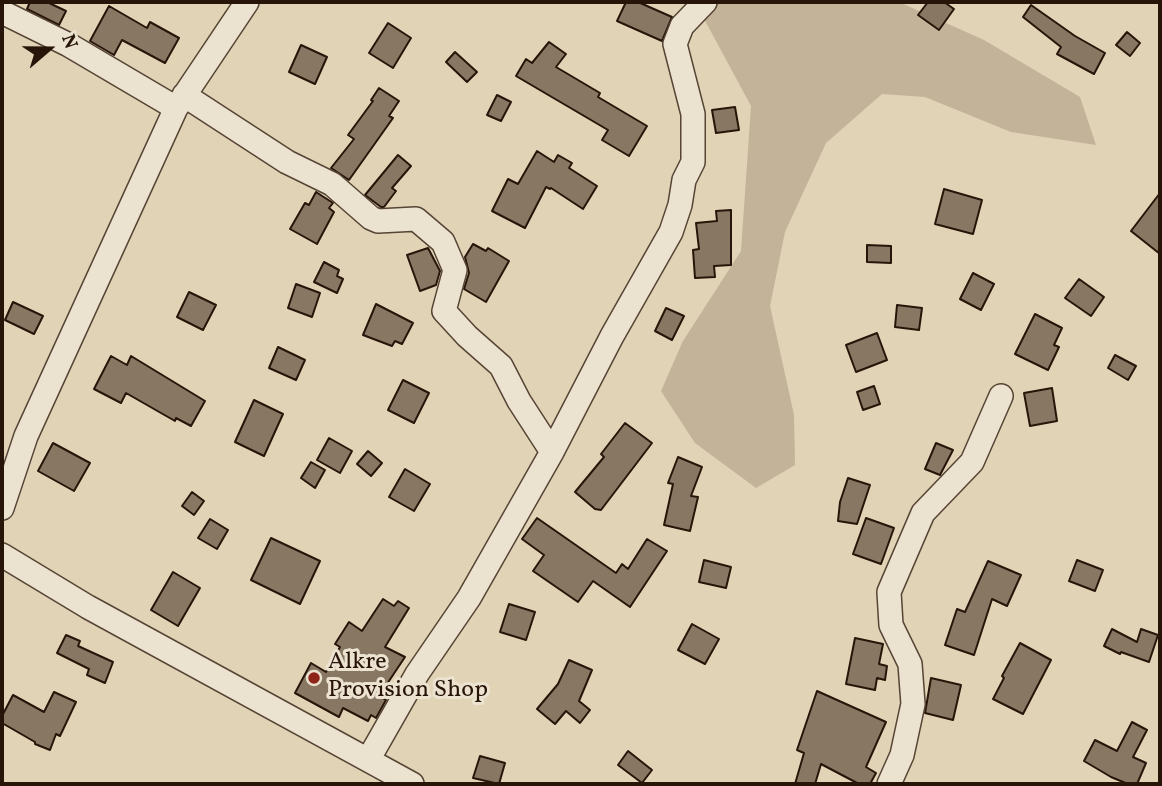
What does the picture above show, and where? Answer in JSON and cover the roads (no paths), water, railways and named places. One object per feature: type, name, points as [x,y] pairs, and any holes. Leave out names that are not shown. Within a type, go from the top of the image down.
[{"type":"street","points":[[2,508],[26,436],[180,101],[247,2]]},
{"type":"street","points":[[368,760],[417,674],[468,598],[552,452],[612,336],[671,232],[681,205],[684,180],[693,162],[693,114],[675,44],[682,26],[705,2]]},
{"type":"street","points":[[2,12],[180,101],[287,162],[332,184],[371,218],[378,221],[416,219],[443,242],[455,270],[444,311],[501,366],[519,401],[552,452]]},
{"type":"street","points":[[889,784],[902,755],[913,704],[910,664],[891,625],[889,592],[923,513],[972,462],[1001,396]]},
{"type":"street","points":[[2,555],[88,607],[412,784]]},
{"type":"place","name":"Alkre Provision Shop","points":[[314,678]]}]
